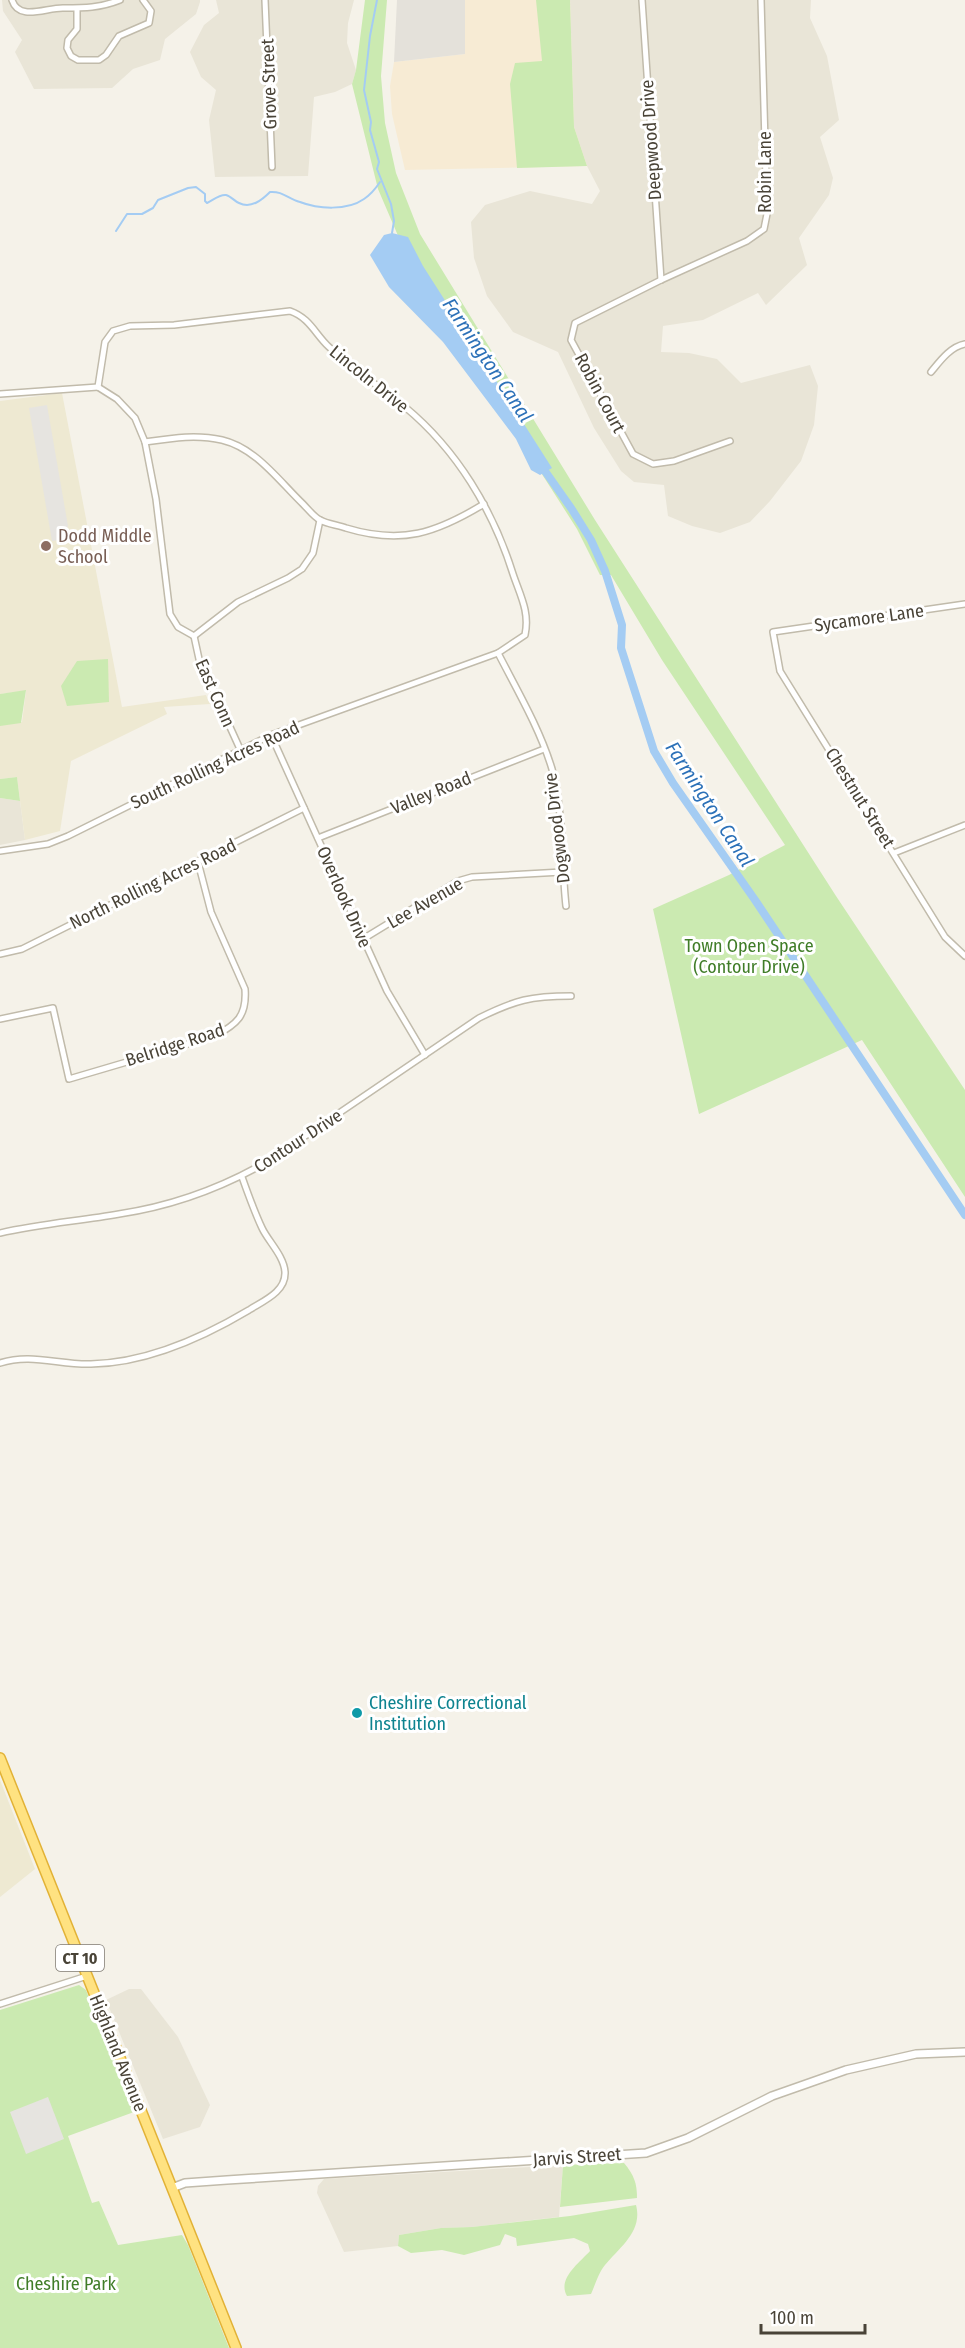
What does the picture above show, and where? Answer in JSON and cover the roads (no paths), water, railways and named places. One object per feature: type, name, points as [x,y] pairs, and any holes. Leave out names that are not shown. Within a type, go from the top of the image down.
[{"type":"highway","name":"Highland Avenue","points":[[0,1758],[236,2348]]},
{"type":"street","points":[[12,0],[22,12],[30,13],[62,7],[96,8],[120,0]]},
{"type":"street","points":[[77,9],[77,29],[68,40],[67,48],[71,56],[78,60],[92,61],[106,55],[119,36],[149,23],[151,11],[143,0]]},
{"type":"street","name":"Grove Street","points":[[265,0],[272,167]]},
{"type":"street","name":"Deepwood Drive","points":[[642,0],[661,280]]},
{"type":"street","name":"Robin Lane","points":[[661,280],[747,241],[764,229],[767,214],[762,0]]},
{"type":"street","name":"Robin Court","points":[[661,280],[575,323],[571,340],[633,454],[653,464],[674,461],[730,441]]},
{"type":"street","name":"Lincoln Drive","points":[[98,387],[105,342],[113,331],[130,326],[174,325],[290,311],[302,315],[328,347],[407,408],[435,435],[463,470],[484,504],[506,551],[528,620],[525,635],[498,653]]},
{"type":"street","points":[[931,372],[943,357],[965,344]]},
{"type":"street","points":[[0,394],[98,387],[117,399],[135,418],[145,442],[156,499],[170,614],[178,627],[194,636],[238,602],[302,569],[313,553],[320,520]]},
{"type":"street","points":[[145,442],[187,435],[223,440],[246,450],[267,467],[320,520],[362,533],[393,536],[423,533],[449,525],[484,504]]},
{"type":"street","name":"Sycamore Lane","points":[[773,632],[965,604]]},
{"type":"street","name":"Chestnut Street","points":[[773,632],[780,671],[945,937],[965,956]]},
{"type":"street","name":"East Conn","points":[[194,636],[199,659],[240,749]]},
{"type":"street","name":"South Rolling Acres Road","points":[[0,851],[48,844],[271,735],[498,653]]},
{"type":"street","name":"Dogwood Drive","points":[[498,653],[552,770],[558,806],[566,906]]},
{"type":"street","name":"Overlook Drive","points":[[271,735],[387,991],[426,1054]]},
{"type":"street","name":"Valley Road","points":[[318,838],[544,749]]},
{"type":"street","name":"North Rolling Acres Road","points":[[0,954],[22,949],[303,808]]},
{"type":"street","points":[[894,853],[965,825]]},
{"type":"street","name":"Belridge Road","points":[[0,1019],[53,1008],[69,1078],[215,1036],[231,1027],[242,1016],[246,1002],[245,989],[211,912],[198,862]]},
{"type":"street","name":"Lee Avenue","points":[[363,939],[458,881],[472,877],[562,872]]},
{"type":"street","name":"Contour Drive","points":[[0,1233],[122,1214],[206,1191],[242,1176],[299,1141],[478,1018],[509,1003],[541,996],[572,996]]},
{"type":"street","points":[[0,1363],[28,1358],[92,1364],[170,1348],[203,1336],[273,1296],[282,1285],[285,1273],[282,1262],[262,1229],[242,1176]]},
{"type":"street","points":[[0,2004],[87,1976]]},
{"type":"street","name":"Jarvis Street","points":[[172,2188],[185,2183],[646,2153],[688,2138],[772,2096],[846,2070],[916,2054],[965,2052]]},
{"type":"water","points":[[392,233],[408,237],[423,266],[552,468],[540,475],[531,470],[516,439],[443,342],[389,287],[370,255],[384,235]]},
{"type":"waterway","points":[[377,0],[364,90],[371,122],[370,130],[379,162],[377,169],[391,204],[394,221],[392,233]]},
{"type":"waterway","points":[[116,231],[127,214],[142,214],[153,208],[158,200],[188,188],[196,187],[205,194],[207,203],[224,195],[243,205],[248,205],[260,201],[270,192],[275,192],[296,201],[332,208],[357,203],[368,196],[380,182]]},
{"type":"waterway","name":"Farmington Canal","points":[[540,464],[591,540],[605,571],[622,625],[621,648],[654,751],[673,783],[755,900],[965,1215]]},
{"type":"place","name":"Dodd Middle School","points":[[46,546]]},
{"type":"place","name":"Cheshire Correctional Institution","points":[[357,1713]]},
{"type":"park label","name":"Town Open Space (Contour Drive)","points":[[749,956]]},
{"type":"park label","name":"Cheshire Park","points":[[66,2284]]}]
